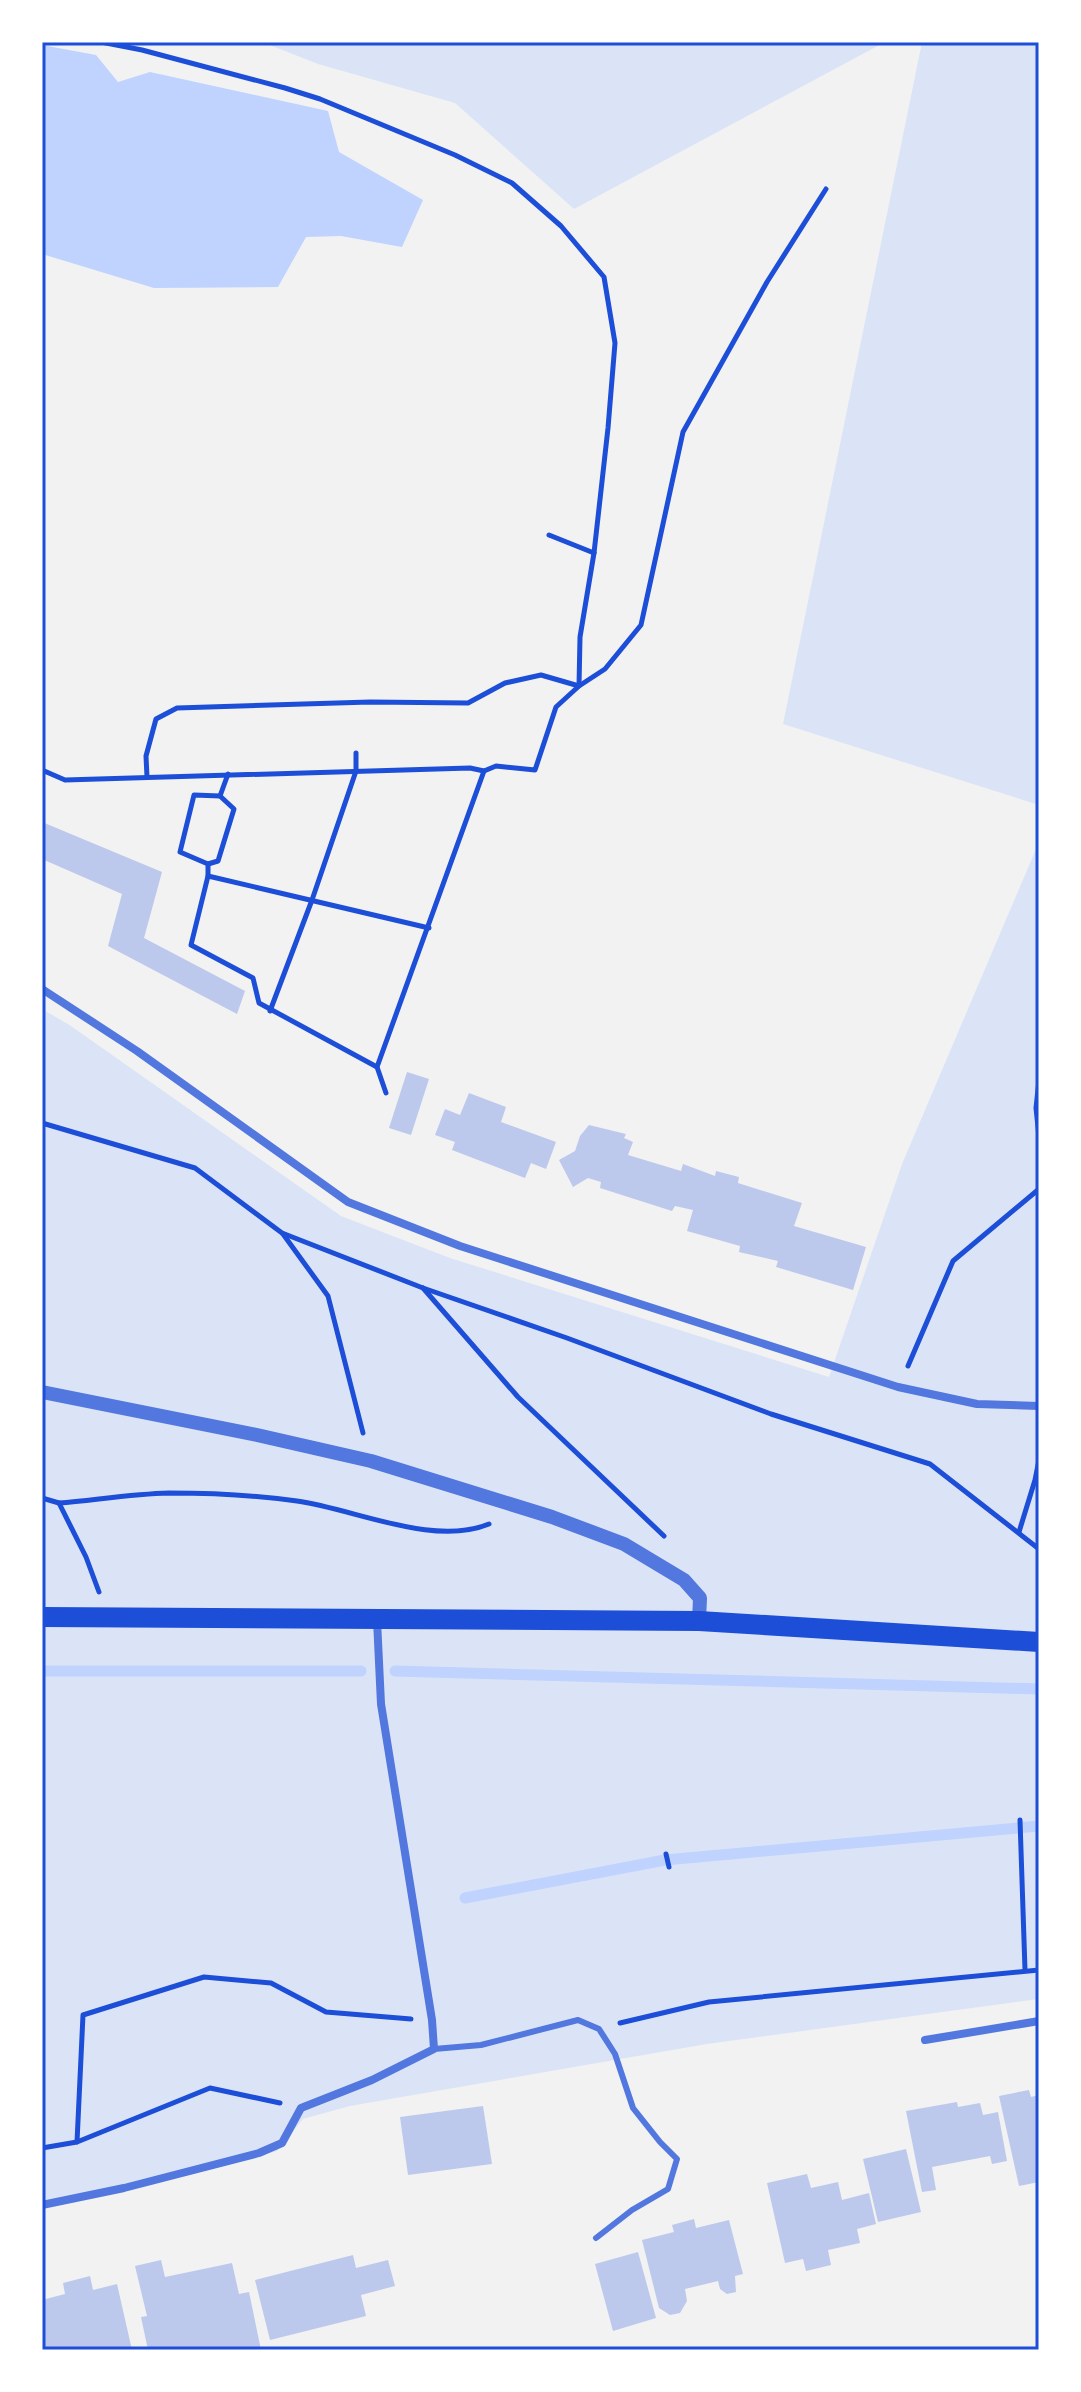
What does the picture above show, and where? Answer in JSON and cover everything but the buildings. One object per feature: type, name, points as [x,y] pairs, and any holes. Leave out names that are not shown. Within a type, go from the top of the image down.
[{"type":"main road","points":[[42,1617],[699,1621],[1031,1641]]},
{"type":"street","points":[[42,989],[137,1051],[348,1202],[460,1246],[898,1387],[977,1404],[1039,1406]]},
{"type":"street","points":[[42,1392],[371,1461],[525,1509],[624,1544],[684,1580],[700,1598],[699,1621]]},
{"type":"street","points":[[42,2205],[124,2188],[259,2153],[282,2143],[301,2108],[372,2080],[434,2049],[432,2020],[381,1704],[377,1619]]},
{"type":"street","points":[[925,2040],[1039,2021]]},
{"type":"lane","points":[[434,2049],[481,2045],[578,2020],[599,2029],[615,2054],[633,2108],[677,2159],[668,2189],[632,2210],[596,2238]]},
{"type":"path","points":[[101,42],[285,88],[401,131],[512,183],[561,226],[604,277],[615,343],[594,553],[580,637],[579,686]]},
{"type":"path","points":[[42,770],[65,780],[470,768],[484,771],[496,766],[535,770],[556,707],[579,686],[605,669],[641,625],[683,432],[767,282],[826,189]]},
{"type":"path","points":[[549,535],[594,553]]},
{"type":"path","points":[[147,777],[146,756],[156,719],[177,708],[370,702],[468,703],[505,683],[541,675],[579,686]]},
{"type":"path","points":[[270,1011],[356,771],[356,753]]},
{"type":"path","points":[[386,1093],[377,1067],[484,771]]},
{"type":"path","points":[[220,796],[228,774]]},
{"type":"path","points":[[194,795],[220,796],[234,809],[218,861],[208,864],[180,852],[194,795]]},
{"type":"path","points":[[208,864],[208,876],[191,945],[253,978],[259,1003],[270,1011],[377,1067]]},
{"type":"path","points":[[208,876],[429,928]]},
{"type":"path","points":[[1039,1080],[1036,1108],[1039,1137]]},
{"type":"path","points":[[42,1123],[195,1168],[282,1233],[423,1288],[771,1414],[930,1464],[1039,1549]]},
{"type":"path","points":[[908,1366],[953,1261],[1039,1189]]},
{"type":"path","points":[[282,1233],[328,1296],[371,1461]]},
{"type":"path","points":[[423,1288],[518,1397],[669,1541],[684,1580]]},
{"type":"path","points":[[1019,1532],[1039,1460]]},
{"type":"path","points":[[42,1498],[59,1503],[166,1493],[231,1495],[297,1501],[337,1508],[402,1526],[441,1531],[481,1527],[525,1509]]},
{"type":"path","points":[[59,1503],[86,1557],[108,1617]]},
{"type":"path","points":[[1020,1820],[1025,1970]]},
{"type":"path","points":[[666,1854],[669,1867]]},
{"type":"path","points":[[599,2029],[709,2002],[1039,1970]]},
{"type":"path","points":[[77,2142],[83,2015],[204,1977],[271,1983],[326,2012],[432,2020]]},
{"type":"path","points":[[42,2148],[77,2142],[210,2088],[301,2108]]},
{"type":"shaded area","points":[[262,42],[885,42],[574,209],[455,103],[318,64]]},
{"type":"shaded area","points":[[922,42],[1039,42],[1039,805],[783,724]]},
{"type":"shaded area","points":[[1039,842],[1039,1999],[707,2044],[350,2106],[303,2119],[277,2151],[42,2207],[42,1009],[71,1026],[341,1216],[450,1258],[829,1377],[902,1164]]},
{"type":"water","points":[[42,45],[96,55],[118,82],[150,72],[328,111],[339,152],[423,200],[402,247],[341,236],[306,237],[278,287],[154,288],[42,254]]},
{"type":"waterway","points":[[42,1671],[361,1671]]},
{"type":"waterway","points":[[395,1671],[1039,1689]]},
{"type":"waterway","points":[[465,1898],[665,1860],[1039,1826]]}]
